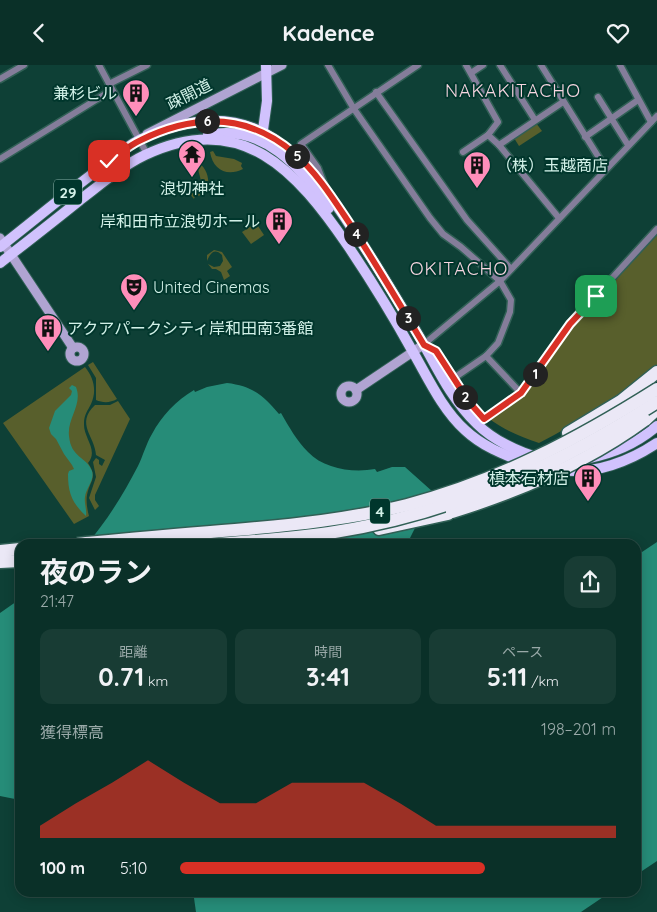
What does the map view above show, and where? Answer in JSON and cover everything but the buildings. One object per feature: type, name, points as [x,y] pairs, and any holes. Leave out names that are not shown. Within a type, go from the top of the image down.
[{"type":"highway","name":"4","points":[[438,496],[506,467],[568,433],[622,401],[657,372]]},
{"type":"highway","name":"4","points":[[130,539],[311,522],[374,512],[438,496],[482,481],[535,459],[595,427],[657,389]]},
{"type":"highway","name":"4","points":[[330,533],[418,514],[513,481],[579,449],[657,402]]},
{"type":"highway","name":"4","points":[[269,539],[379,529],[448,514],[484,502],[568,466],[619,437],[646,419],[657,409]]},
{"type":"highway","points":[[0,551],[15,550]]},
{"type":"highway","points":[[0,562],[15,561]]},
{"type":"main road","points":[[262,137],[267,101],[266,68]]},
{"type":"main road","name":"29","points":[[1,243],[139,140],[184,124],[230,122],[262,137],[281,143],[295,154],[326,190],[367,250],[448,389],[478,425],[490,435],[532,456],[556,462],[604,455],[636,443],[657,426]]},
{"type":"main road","points":[[196,139],[224,133],[262,137],[305,175],[329,208],[328,216]]},
{"type":"main road","name":"29","points":[[0,263],[108,179],[147,154],[169,145],[196,139],[233,143],[259,152],[272,159],[297,180],[328,216],[383,299],[450,413],[464,430],[481,443],[529,465],[567,471],[588,470],[626,461],[657,443]]},
{"type":"street","points":[[0,79],[24,65]]},
{"type":"street","points":[[99,65],[147,154]]},
{"type":"street","points":[[109,85],[148,65]]},
{"type":"street","name":"疎開道","points":[[139,140],[150,132],[266,68],[282,65]]},
{"type":"street","points":[[328,65],[354,109],[430,218],[443,234],[500,281],[508,293],[512,306],[498,343],[486,356],[454,378]]},
{"type":"street","points":[[326,190],[318,169],[301,143],[418,65]]},
{"type":"street","points":[[463,152],[488,135],[498,121],[466,65]]},
{"type":"street","points":[[471,73],[483,65]]},
{"type":"street","points":[[500,65],[535,120]]},
{"type":"street","points":[[541,65],[606,169]]},
{"type":"street","points":[[620,65],[651,121]]},
{"type":"street","points":[[376,92],[467,220],[511,269]]},
{"type":"street","points":[[0,159],[108,93]]},
{"type":"street","points":[[598,97],[628,145]]},
{"type":"street","points":[[585,137],[638,100]]},
{"type":"street","points":[[499,145],[563,102]]},
{"type":"street","points":[[356,390],[424,345],[500,281],[657,116]]},
{"type":"street","points":[[488,135],[499,145],[559,218]]},
{"type":"street","points":[[424,345],[436,351],[469,402],[484,419],[521,393],[570,324],[657,229]]},
{"type":"street","points":[[1,243],[73,348]]},
{"type":"street","points":[[486,356],[519,391]]},
{"type":"shaded area","points":[[536,123],[542,131],[519,146],[514,138]]},
{"type":"shaded area","points":[[213,151],[216,156],[234,159],[242,163],[243,169],[232,172],[222,170],[214,163],[210,152]]},
{"type":"shaded area","points":[[196,161],[205,170],[208,182],[205,192],[195,196],[194,199],[189,193],[203,189]]},
{"type":"shaded area","points":[[256,223],[264,235],[251,244],[242,232]]},
{"type":"shaded area","points":[[657,235],[657,366],[600,408],[539,443],[513,433],[488,418],[522,394],[577,320]]},
{"type":"shaded area","points":[[214,250],[222,252],[232,267],[227,271],[230,276],[224,280],[221,272],[212,269],[208,264],[214,267],[220,266],[223,261],[222,255],[215,252],[211,254],[207,261],[207,255]]},
{"type":"shaded area","points":[[93,362],[117,399],[106,402],[96,400],[96,378],[88,365]]},
{"type":"shaded area","points":[[85,367],[91,376],[94,389],[93,399],[85,415],[84,423],[92,453],[88,463],[93,476],[87,497],[89,516],[74,524],[3,423]]},
{"type":"shaded area","points":[[227,383],[250,389],[268,402],[279,414],[281,413],[293,434],[304,448],[315,458],[330,466],[348,470],[375,469],[377,472],[392,467],[405,467],[433,492],[410,539],[91,539],[121,496],[138,466],[150,438],[165,415],[175,404],[194,390],[195,392],[207,387]]},
{"type":"shaded area","points":[[72,385],[76,387],[78,400],[70,423],[70,443],[76,453],[89,466],[93,474],[85,497],[86,516],[77,507],[70,492],[68,474],[69,471],[74,469],[49,428],[55,411],[71,395],[72,391],[69,388]]},
{"type":"shaded area","points":[[118,401],[130,419],[95,495],[95,500],[99,506],[95,510],[89,498],[96,477],[93,462],[96,458],[102,466],[105,460],[96,455],[86,424],[87,418],[95,405],[110,405]]},
{"type":"shaded area","points":[[657,542],[657,861],[641,872],[641,553]]},
{"type":"shaded area","points":[[15,602],[15,799],[0,796],[0,613]]},
{"type":"shaded area","points":[[603,897],[581,912],[196,912],[194,898]]},
{"type":"place","name":"兼杉ビル","points":[[136,117]]},
{"type":"place","name":"浪切神社","points":[[192,178]]},
{"type":"place","name":"（株）玉越商店","points":[[477,189]]},
{"type":"place","name":"岸和田市立浪切ホール","points":[[279,245]]},
{"type":"place","name":"United Cinemas","points":[[134,311]]},
{"type":"place","name":"アクアパークシティ岸和田南3番館","points":[[48,352]]},
{"type":"place","name":"槙本石材店","points":[[588,502]]},
{"type":"district","name":"NAKAKITACHO","points":[[513,90]]},
{"type":"district","name":"OKITACHO","points":[[459,268]]},
{"type":"route","points":[[109,161],[139,140],[184,124],[200,122],[230,122],[245,125],[263,132],[281,143],[295,154],[326,190],[367,250],[424,345],[436,351],[469,402],[484,419],[521,393],[558,339],[596,296]]}]
